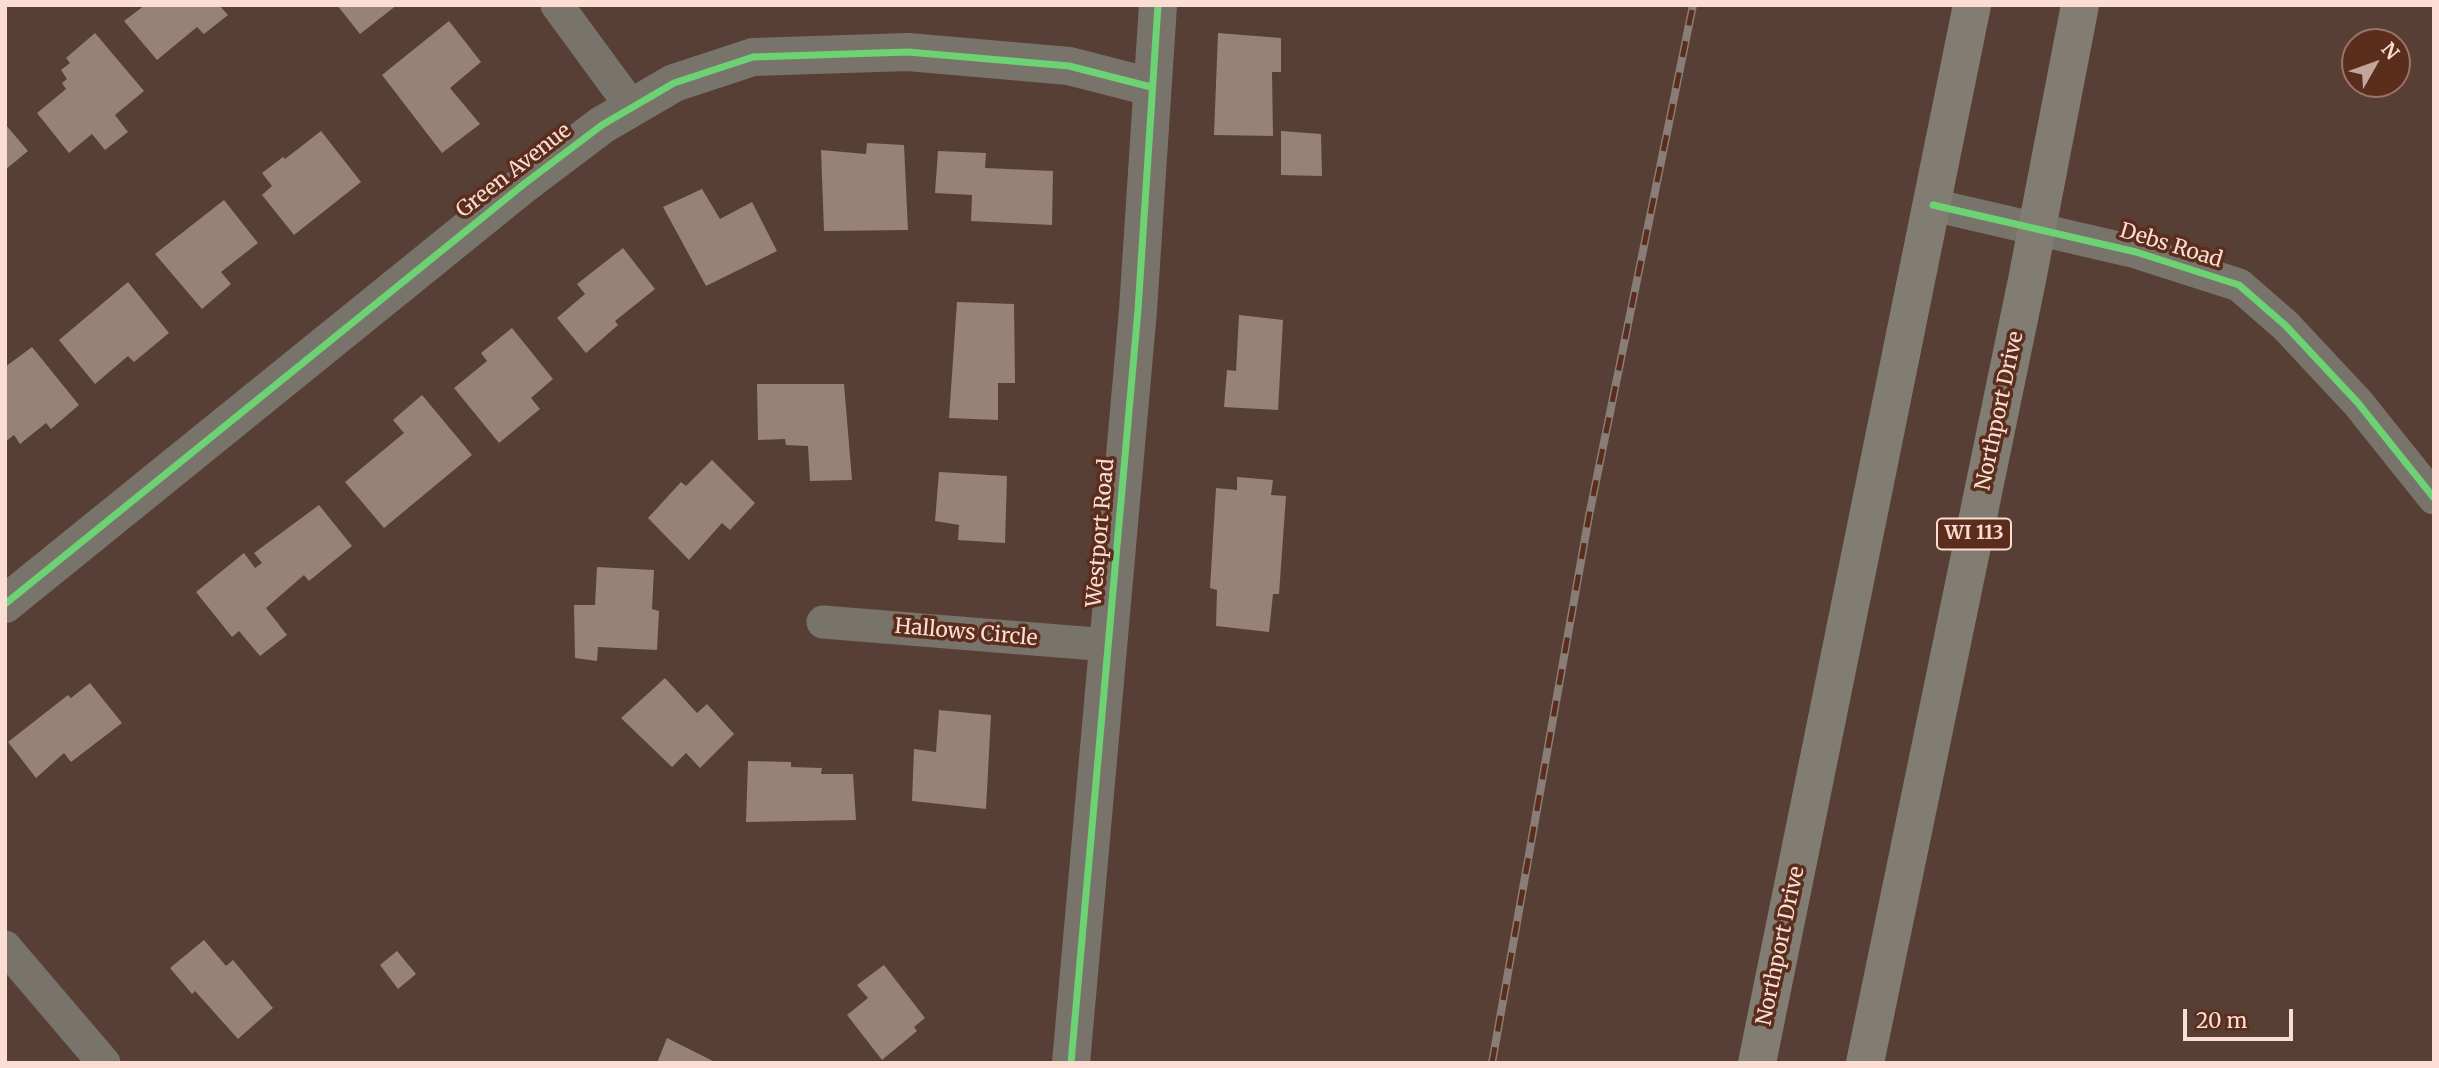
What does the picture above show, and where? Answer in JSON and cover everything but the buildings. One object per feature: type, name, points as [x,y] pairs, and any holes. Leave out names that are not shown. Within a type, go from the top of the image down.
[{"type":"main road","name":"Northport Drive","points":[[1757,1063],[1972,5]]},
{"type":"main road","name":"Northport Drive","points":[[1865,1063],[2037,228],[2080,5]]},
{"type":"street","points":[[557,5],[631,106]]},
{"type":"street","name":"Westport Road","points":[[1071,1063],[1138,310],[1158,5]]},
{"type":"street","name":"Green Avenue","points":[[5,604],[513,192],[631,106],[674,83],[725,64],[777,54],[824,56],[908,52],[1069,66],[1151,87]]},
{"type":"street","name":"Debs Road","points":[[1933,205],[2136,252],[2239,285],[2286,326],[2358,403],[2434,498]]},
{"type":"street","name":"Hallows Circle","points":[[823,622],[1108,645]]},
{"type":"street","points":[[5,947],[104,1063]]},
{"type":"railway","points":[[1492,1063],[1589,516],[1693,5]]},
{"type":"cycle path","points":[[1071,1063],[1138,310],[1158,5]]},
{"type":"cycle path","points":[[5,604],[524,184],[602,125],[674,83],[753,57],[908,52],[1069,66],[1151,87]]},
{"type":"cycle path","points":[[1933,205],[2136,252],[2239,285],[2286,326],[2358,403],[2434,498]]}]
